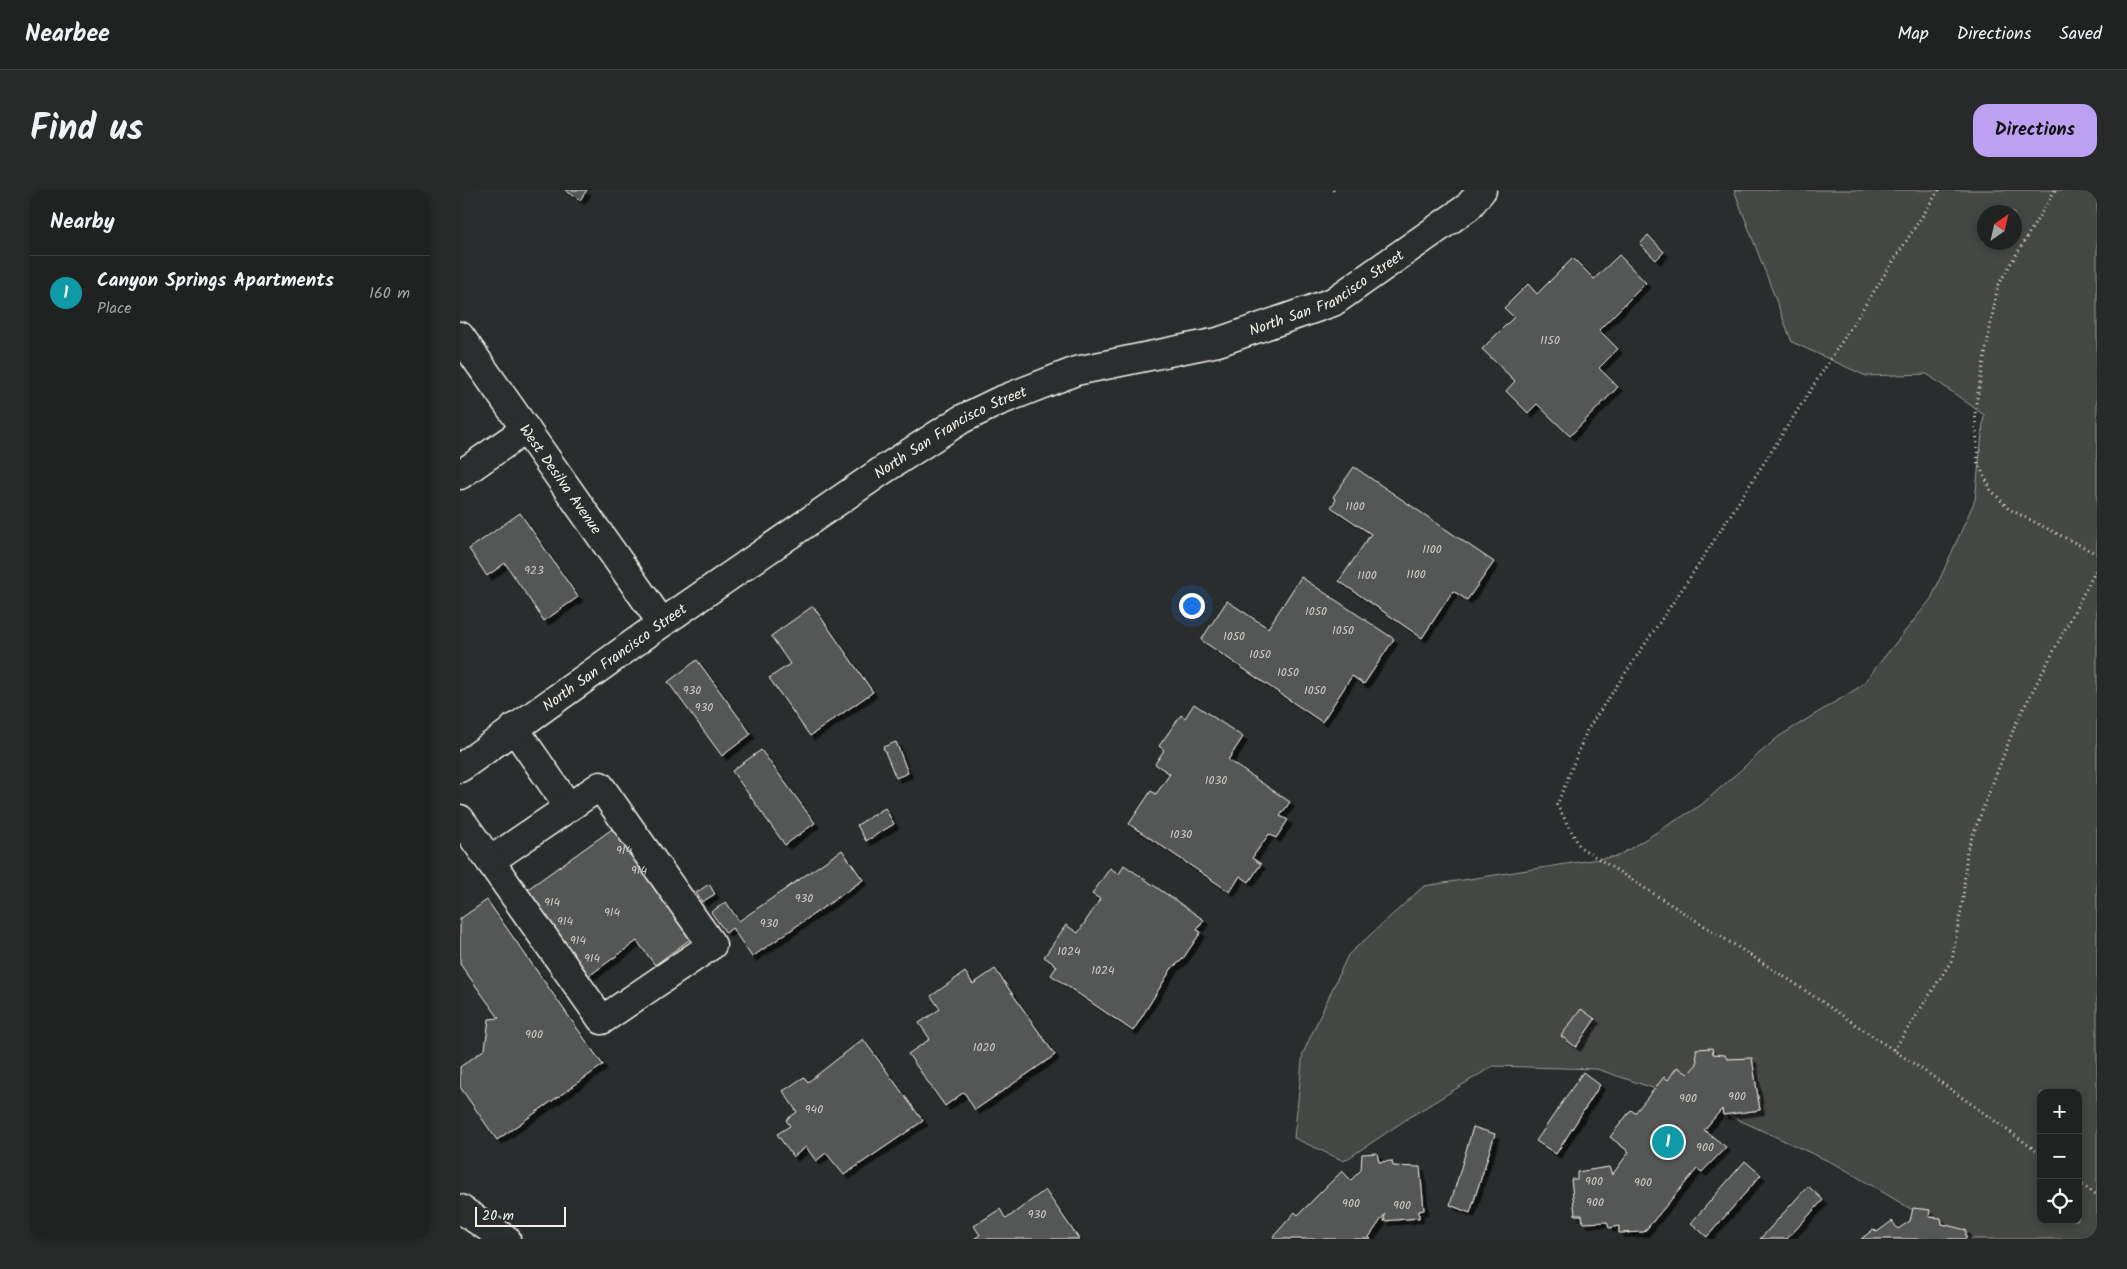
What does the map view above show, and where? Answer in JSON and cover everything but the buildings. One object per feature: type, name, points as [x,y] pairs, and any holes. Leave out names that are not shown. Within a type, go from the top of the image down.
[{"type":"street","name":"North San Francisco Street","points":[[460,768],[662,623],[883,470],[962,419],[997,402],[1076,372],[1218,342],[1333,302],[1468,207],[1476,192]]},
{"type":"street","name":"West Desilva Avenue","points":[[460,336],[662,623]]},
{"type":"street","points":[[460,475],[526,430]]},
{"type":"street","points":[[514,728],[568,806]]},
{"type":"street","points":[[460,819],[602,1020],[712,945],[600,786],[568,806],[490,861]]},
{"type":"street","points":[[460,1209],[506,1239]]},
{"type":"path","points":[[1939,190],[1699,564],[1587,730],[1557,804],[1580,847],[1788,978],[2037,1151]]},
{"type":"path","points":[[2055,190],[1998,286],[1975,408],[1978,463],[1991,490],[2009,509],[2097,554]]},
{"type":"path","points":[[1894,1050],[1952,960],[1963,899],[1967,850],[2016,723],[2097,568]]},
{"type":"path","points":[[2082,1185],[2097,1195]]},
{"type":"shaded area","points":[[1734,190],[2097,190],[2097,1239],[1957,1239],[1946,1230],[1839,1166],[1715,1109],[1597,1069],[1493,1066],[1410,1117],[1344,1161],[1294,1138],[1303,1053],[1348,955],[1424,886],[1618,856],[1701,805],[1778,737],[1861,686],[1931,599],[1975,500],[1984,415],[1927,374],[1866,376],[1792,342]]},
{"type":"place","name":"Canyon Springs Apartments","points":[[1668,1142]]}]
